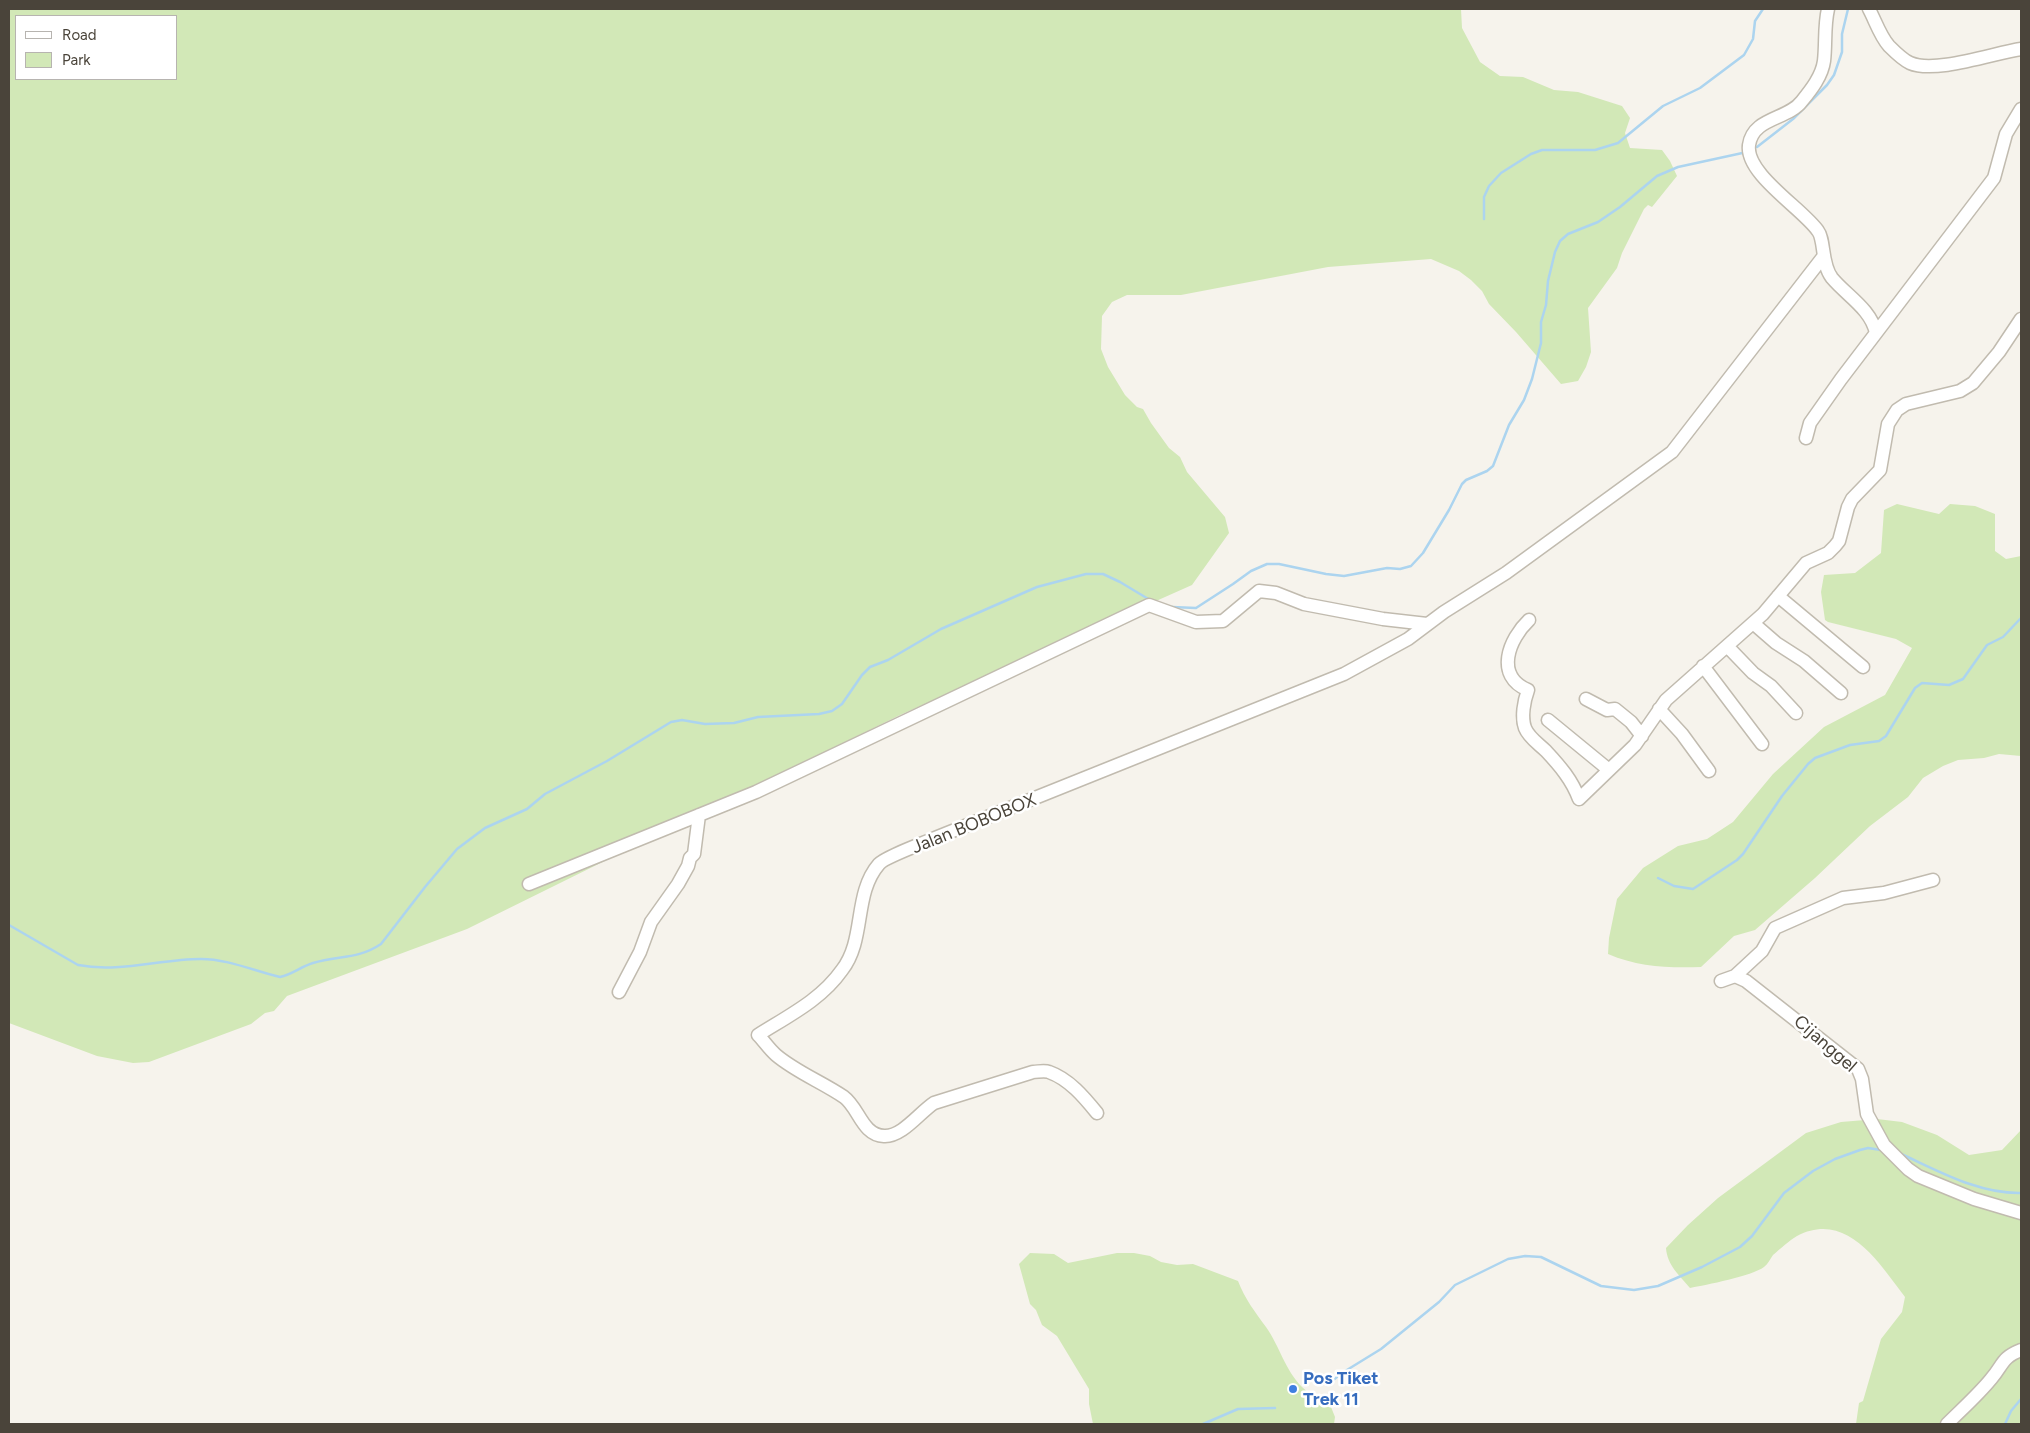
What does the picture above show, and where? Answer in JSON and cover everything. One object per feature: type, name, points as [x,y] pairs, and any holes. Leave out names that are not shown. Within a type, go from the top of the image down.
[{"type":"street","points":[[1828,9],[1825,20],[1824,62],[1816,81],[1796,108],[1757,127],[1749,144],[1750,156],[1760,173],[1819,232],[1823,257],[1830,276],[1870,315],[1876,333]]},
{"type":"street","points":[[1868,9],[1888,45],[1909,63],[1917,65],[1970,62],[2004,51],[2021,49]]},
{"type":"street","points":[[1806,438],[1810,423],[1994,178],[2006,134],[2021,109]]},
{"type":"street","name":"Jalan BOBOBOX","points":[[1097,1113],[1084,1097],[1062,1079],[1047,1071],[1033,1072],[934,1103],[899,1132],[884,1136],[875,1134],[860,1122],[854,1108],[845,1098],[781,1059],[758,1034],[820,996],[843,970],[854,950],[864,891],[880,863],[934,838],[1344,674],[1408,639],[1444,612],[1506,573],[1672,452],[1823,257]]},
{"type":"street","points":[[1529,620],[1518,631],[1512,641],[1508,659],[1509,671],[1519,686],[1528,690],[1524,704],[1525,727],[1532,738],[1568,777],[1579,799],[1642,736],[1666,700],[1684,682],[1753,623],[1806,563],[1828,553],[1835,546],[1839,540],[1845,515],[1852,499],[1880,470],[1888,424],[1897,410],[1906,404],[1960,391],[1973,383],[1999,352],[2021,319]]},
{"type":"street","points":[[528,884],[756,792],[1149,606],[1196,622],[1223,621],[1259,591],[1276,593],[1304,604],[1384,619],[1427,624]]},
{"type":"street","points":[[1776,599],[1863,668]]},
{"type":"street","points":[[1753,623],[1776,643],[1804,661],[1841,693]]},
{"type":"street","points":[[1727,646],[1753,673],[1771,686],[1796,713]]},
{"type":"street","points":[[1703,666],[1762,744]]},
{"type":"street","points":[[1586,699],[1608,710],[1614,709],[1631,722],[1642,736]]},
{"type":"street","points":[[1659,709],[1682,734],[1709,771]]},
{"type":"street","points":[[1548,720],[1609,770]]},
{"type":"street","points":[[619,992],[640,952],[651,922],[694,854],[699,815]]},
{"type":"street","points":[[1721,981],[1735,976],[1762,950],[1775,928],[1843,898],[1884,893],[1933,880]]},
{"type":"street","name":"Cijanggel","points":[[1735,976],[1746,981],[1786,1010],[1858,1069],[1862,1079],[1867,1114],[1884,1145],[1908,1169],[1918,1176],[1974,1199],[2021,1213]]},
{"type":"street","points":[[1947,1424],[1992,1378],[2004,1360],[2009,1355],[2021,1350]]},
{"type":"green space","points":[[9,9],[1461,9],[1462,28],[1480,62],[1500,76],[1523,77],[1554,90],[1578,92],[1622,106],[1630,118],[1625,133],[1630,148],[1662,150],[1670,161],[1677,176],[1652,207],[1648,205],[1644,209],[1622,253],[1617,268],[1588,308],[1591,352],[1586,367],[1578,381],[1561,384],[1489,304],[1482,291],[1471,280],[1459,271],[1431,259],[1328,267],[1181,295],[1127,295],[1112,302],[1102,316],[1101,349],[1108,367],[1125,395],[1137,407],[1143,409],[1169,448],[1180,457],[1187,472],[1225,517],[1229,533],[1192,585],[900,715],[467,929],[287,996],[274,1011],[265,1013],[251,1024],[149,1062],[133,1063],[97,1056],[9,1023]]},
{"type":"green space","points":[[1897,504],[1939,514],[1950,504],[1975,506],[1995,514],[1995,551],[2006,559],[2021,556],[2021,756],[1999,754],[1984,758],[1958,760],[1943,766],[1923,778],[1908,797],[1870,826],[1815,878],[1755,930],[1734,936],[1701,967],[1653,966],[1631,962],[1608,954],[1609,938],[1617,899],[1643,868],[1678,846],[1707,839],[1733,822],[1773,774],[1824,727],[1885,695],[1912,648],[1896,639],[1828,622],[1825,620],[1821,592],[1824,575],[1855,573],[1881,553],[1884,510]]},
{"type":"green space","points":[[1877,1119],[1902,1122],[1937,1135],[1969,1155],[2002,1150],[2021,1130],[2021,1424],[1856,1424],[1859,1403],[1863,1401],[1881,1339],[1902,1312],[1905,1297],[1873,1256],[1846,1235],[1831,1230],[1815,1230],[1797,1236],[1773,1255],[1765,1266],[1750,1274],[1690,1288],[1669,1260],[1666,1248],[1688,1225],[1718,1198],[1806,1133],[1841,1122]]},
{"type":"green space","points":[[1030,1253],[1054,1254],[1068,1263],[1117,1253],[1134,1253],[1177,1265],[1193,1264],[1238,1281],[1247,1300],[1271,1335],[1296,1380],[1308,1392],[1329,1402],[1335,1417],[1334,1424],[1093,1424],[1089,1404],[1089,1389],[1057,1336],[1042,1325],[1036,1310],[1030,1304],[1019,1264]]},
{"type":"waterway","points":[[1484,219],[1484,197],[1489,186],[1501,173],[1531,154],[1542,150],[1595,150],[1618,143],[1663,106],[1700,88],[1744,55],[1753,39],[1755,21],[1763,9]]},
{"type":"waterway","points":[[1757,147],[1793,119],[1827,85],[1834,75],[1842,52],[1842,34],[1848,9]]},
{"type":"waterway","points":[[1172,607],[1196,608],[1251,571],[1267,564],[1279,564],[1344,576],[1387,568],[1400,569],[1411,566],[1423,553],[1462,484],[1493,466],[1509,425],[1524,400],[1532,379],[1541,343],[1541,322],[1546,305],[1548,281],[1555,252],[1560,241],[1568,234],[1598,222],[1620,207],[1657,176],[1678,167],[1747,152]]},
{"type":"waterway","points":[[9,925],[78,965],[124,967],[201,959],[231,963],[280,977],[285,976],[304,966],[364,953],[381,944],[457,849],[485,828],[527,809],[545,794],[607,761],[671,722],[682,720],[705,724],[734,723],[758,717],[819,714],[832,711],[842,704],[862,675],[870,667],[888,660],[941,629],[1037,587],[1086,574],[1103,574],[1150,600]]},
{"type":"waterway","points":[[1658,878],[1674,886],[1693,889],[1737,860],[1782,796],[1815,758],[1850,745],[1879,741],[1886,736],[1915,688],[1922,683],[1949,685],[1963,679],[1987,645],[2003,637],[2021,618]]},
{"type":"waterway","points":[[1327,1385],[1342,1373],[1381,1349],[1439,1302],[1455,1285],[1508,1259],[1525,1256],[1541,1257],[1601,1286],[1634,1290],[1658,1286],[1702,1267],[1740,1247],[1752,1236],[1784,1193],[1813,1171],[1835,1159],[1860,1150],[1868,1148],[1881,1150]]},
{"type":"waterway","points":[[1899,1153],[1958,1180],[1989,1190],[2021,1193]]},
{"type":"waterway","points":[[2005,1424],[2011,1411],[2021,1399]]},
{"type":"waterway","points":[[1203,1424],[1238,1409],[1275,1408]]},
{"type":"place","name":"Pos Tiket Trek 11","points":[[1293,1389]]}]
